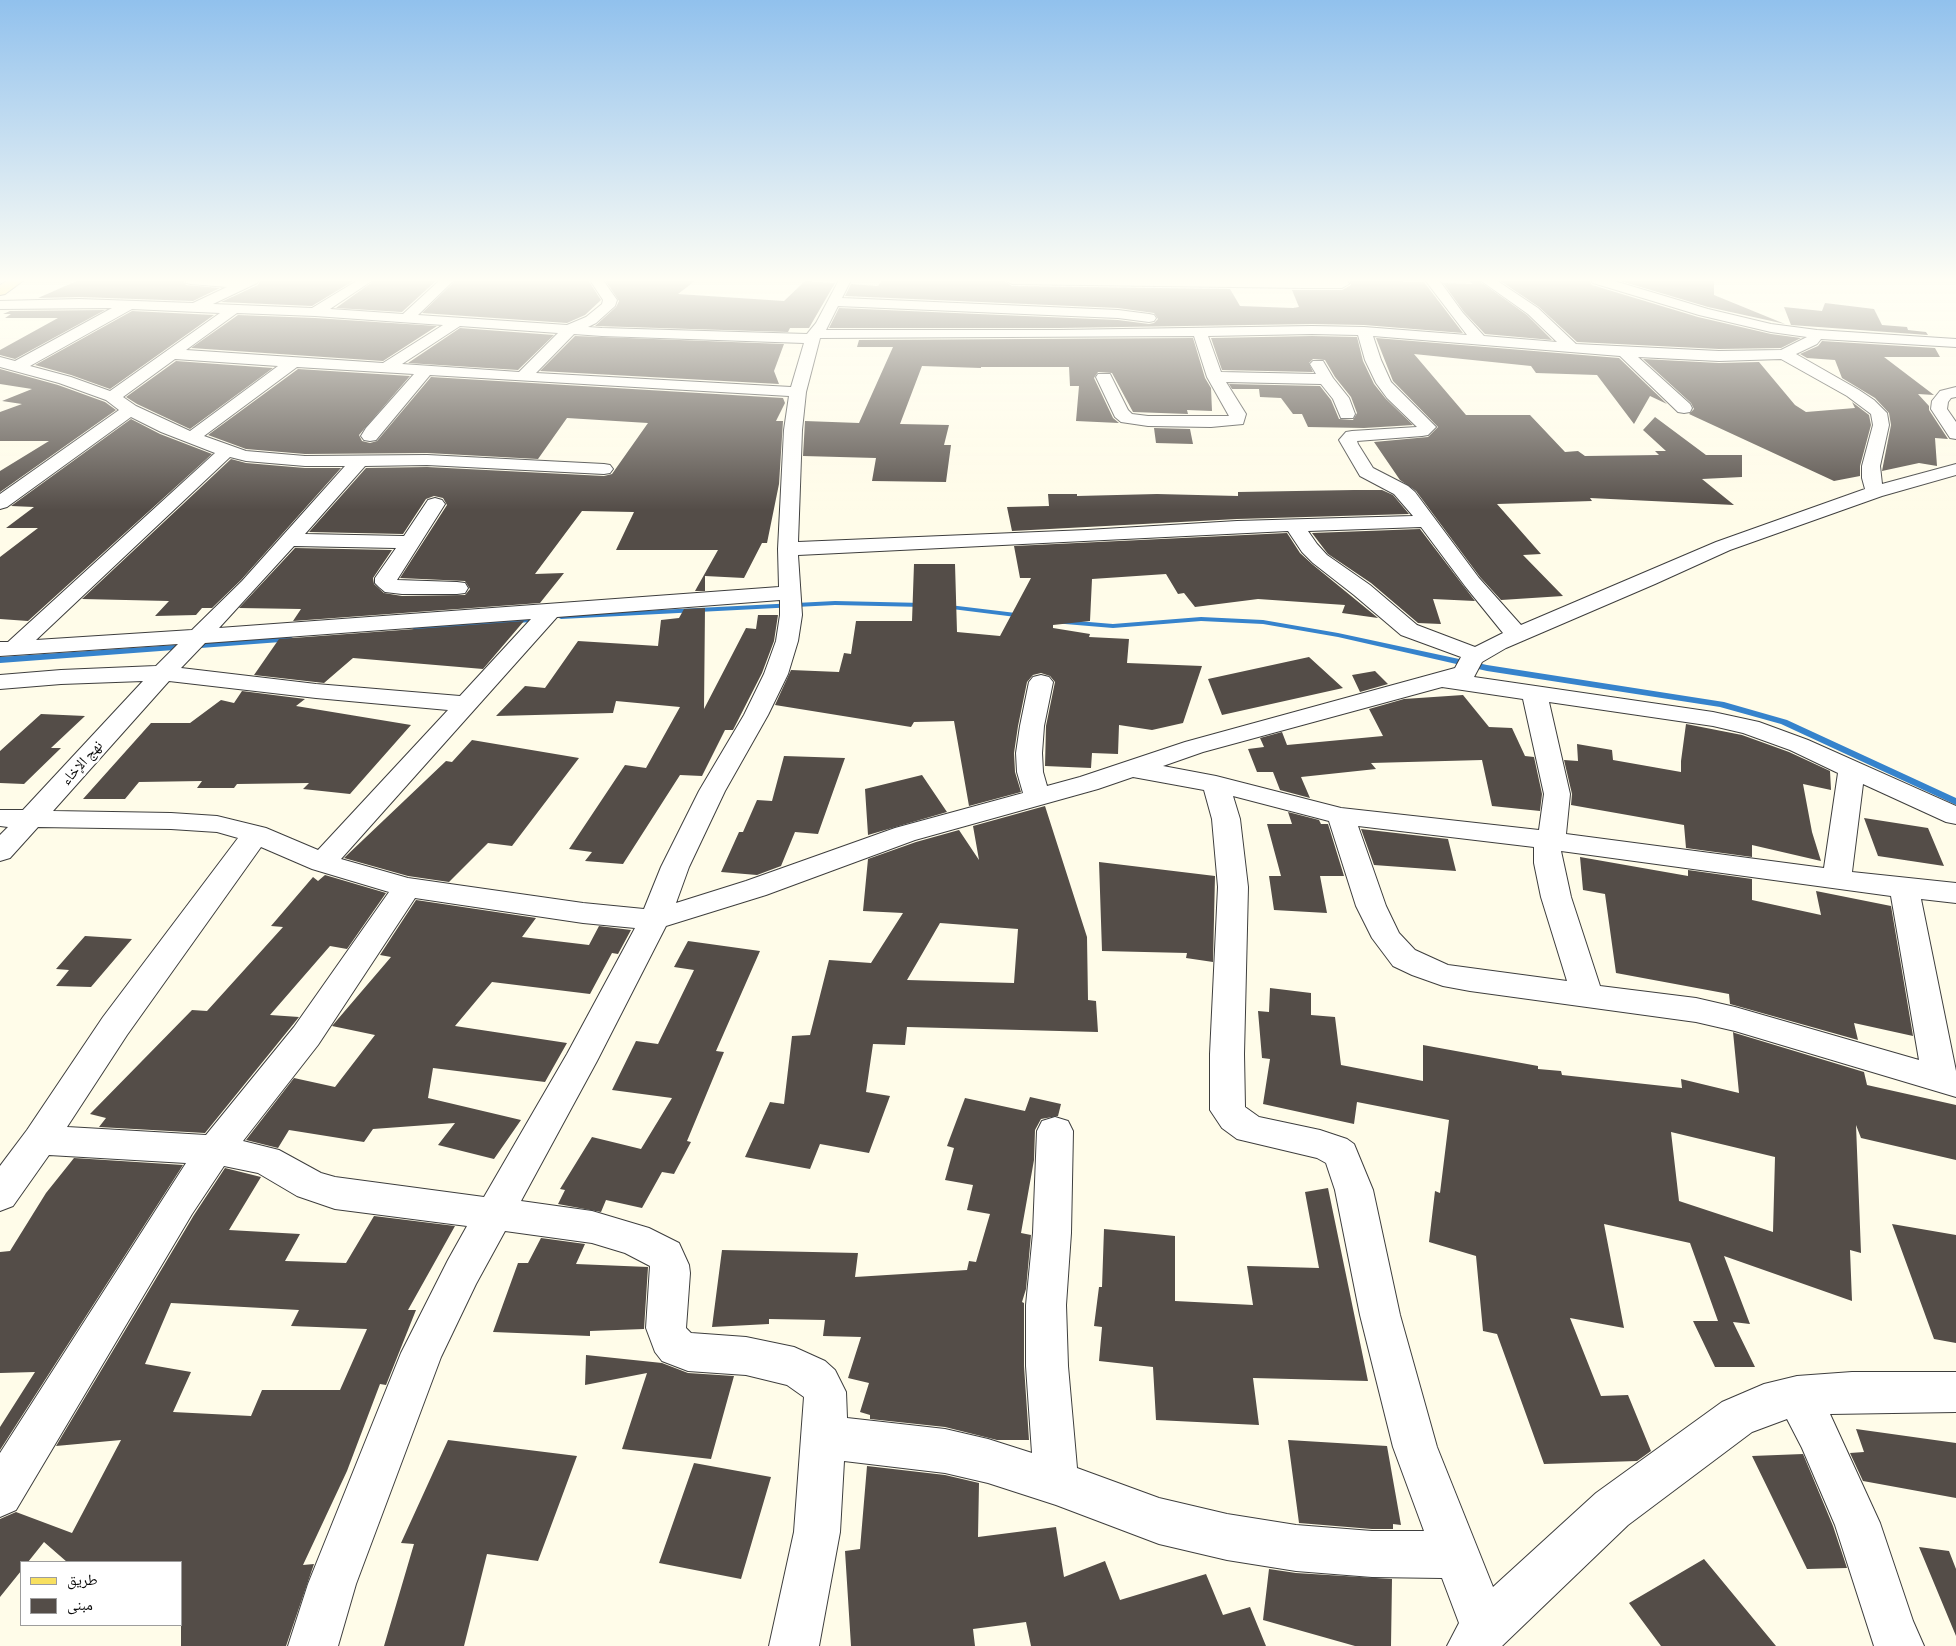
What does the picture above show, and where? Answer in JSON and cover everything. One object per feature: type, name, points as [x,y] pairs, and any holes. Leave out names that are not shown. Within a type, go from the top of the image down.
[{"type":"street","points":[[8,364],[23,357]]},
{"type":"street","points":[[112,397],[167,357]]},
{"type":"street","points":[[214,357],[523,377],[798,392]]},
{"type":"street","points":[[386,368],[403,357]]},
{"type":"street","points":[[523,377],[543,357]]},
{"type":"street","points":[[313,1646],[335,1576],[422,1353],[462,1272],[580,1061],[655,919],[675,866],[712,791],[756,715],[776,674],[787,641],[789,599],[788,549],[793,430],[798,392],[807,357]]},
{"type":"street","points":[[1104,377],[1121,413],[1127,418],[1211,422],[1237,420],[1238,414],[1215,378],[1208,357]]},
{"type":"street","points":[[1372,357],[1384,383],[1393,395],[1427,427],[1422,431],[1414,432],[1352,436],[1348,440],[1366,472],[1401,490],[1408,496],[1472,582],[1517,635]]},
{"type":"street","points":[[1629,357],[1684,408]]},
{"type":"street","points":[[1789,357],[1853,393],[1868,403],[1878,414],[1881,425],[1871,466],[1871,478],[1875,492]]},
{"type":"street","points":[[1316,360],[1326,379],[1342,398],[1347,414]]},
{"type":"street","points":[[191,438],[293,362]]},
{"type":"street","points":[[8,364],[65,380],[112,397],[130,410],[191,438],[227,451],[277,459],[427,460],[604,469]]},
{"type":"street","points":[[370,436],[425,370]]},
{"type":"street","points":[[1215,378],[1326,379]]},
{"type":"street","points":[[1956,392],[1946,394],[1940,401],[1939,409],[1956,434]]},
{"type":"street","points":[[0,504],[130,410]]},
{"type":"street","points":[[7,649],[227,451]]},
{"type":"street","name":"نهج الإخاء","points":[[0,852],[163,673],[290,540],[360,460]]},
{"type":"street","points":[[0,818],[33,817],[217,824],[256,834],[322,863],[407,887],[583,913],[655,919],[756,888],[905,834],[1088,783],[1194,747],[1464,666],[1498,643],[1648,580],[1723,546],[1875,492],[1956,469]]},
{"type":"street","points":[[435,504],[386,578],[388,585],[402,588],[457,588]]},
{"type":"street","points":[[788,549],[1228,527],[1426,521]]},
{"type":"street","points":[[1295,526],[1309,548],[1320,559],[1362,590],[1409,630],[1441,644],[1464,666],[1534,693],[1705,718],[1750,727],[1799,745],[1956,816]]},
{"type":"street","points":[[290,540],[410,542]]},
{"type":"street","points":[[7,649],[345,627],[552,610],[789,599]]},
{"type":"street","points":[[322,863],[552,610]]},
{"type":"street","points":[[0,682],[61,677],[163,673],[316,691],[465,704]]},
{"type":"street","points":[[1037,796],[1030,772],[1029,753],[1032,726],[1042,682]]},
{"type":"street","points":[[1534,693],[1557,794],[1554,826],[1548,840],[1548,863],[1556,897],[1587,995]]},
{"type":"street","points":[[1132,769],[1216,784],[1341,816],[1548,840],[1904,888],[1956,893]]},
{"type":"street","points":[[1837,878],[1852,769]]},
{"type":"street","points":[[1216,784],[1226,819],[1233,887],[1227,1054],[1228,1110],[1234,1118],[1250,1129],[1320,1144],[1334,1149],[1341,1154],[1354,1190],[1380,1315],[1415,1447],[1456,1555],[1478,1637],[1612,1509],[1737,1417],[1764,1405],[1797,1396],[1852,1392],[1954,1397]]},
{"type":"street","points":[[1341,816],[1371,906],[1387,938],[1404,958],[1443,975],[1470,980],[1696,1010],[1735,1019],[1948,1082],[1904,888]]},
{"type":"street","points":[[0,1195],[40,1140],[116,1026],[256,834]]},
{"type":"street","points":[[0,1494],[174,1211],[215,1150],[306,1036],[377,934],[407,887]]},
{"type":"street","points":[[1054,1131],[1052,1233],[1046,1306],[1047,1366],[1056,1483]]},
{"type":"street","points":[[40,1140],[215,1150],[266,1160],[310,1185],[335,1193],[592,1226],[635,1240],[664,1255],[669,1265],[670,1273],[666,1328],[670,1339],[677,1347],[688,1352],[746,1356],[794,1367],[810,1375],[820,1384],[825,1392],[824,1438],[817,1532],[812,1568],[794,1646]]},
{"type":"street","points":[[1797,1396],[1818,1433],[1857,1523],[1891,1629],[1899,1646]]},
{"type":"street","points":[[824,1438],[945,1451],[1022,1471],[1160,1520],[1227,1537],[1296,1548],[1372,1554],[1456,1555]]},
{"type":"building","points":[[50,357],[155,357],[110,389],[35,365]]},
{"type":"building","points":[[321,357],[389,357],[383,361]]},
{"type":"building","points":[[417,357],[532,357],[518,370],[408,363]]},
{"type":"building","points":[[554,357],[779,357],[774,371],[779,384],[540,371]]},
{"type":"building","points":[[889,357],[1199,357],[1205,378],[1211,388],[1212,411],[1187,410],[1188,414],[1133,412],[1112,373],[1098,372],[1094,378],[1113,418],[1119,423],[1076,421],[1079,386],[1070,386],[1069,367],[981,368],[922,366],[900,424],[949,425],[944,445],[951,445],[946,482],[872,481],[876,458],[803,456],[805,421],[859,423]]},
{"type":"building","points":[[1217,357],[1362,357],[1374,384],[1386,399],[1413,425],[1364,428],[1308,427],[1302,414],[1293,414],[1281,398],[1260,397],[1259,389],[1232,389],[1229,384],[1320,386],[1331,400],[1339,419],[1353,420],[1357,413],[1351,397],[1335,377],[1325,360],[1313,359],[1309,363],[1313,372],[1222,370]]},
{"type":"building","points":[[1383,357],[1416,357],[1466,415],[1530,415],[1565,452],[1578,451],[1585,456],[1659,455],[1655,451],[1666,451],[1643,430],[1655,417],[1706,455],[1742,455],[1742,477],[1702,479],[1734,505],[1590,498],[1592,501],[1497,504],[1541,554],[1523,555],[1563,596],[1501,600],[1480,577],[1416,491],[1400,480],[1374,442],[1428,437],[1438,427],[1393,381]]},
{"type":"building","points":[[1441,357],[1619,358],[1667,404],[1650,396],[1634,424],[1597,375],[1536,373],[1531,366]]},
{"type":"building","points":[[1805,357],[1940,357],[1884,357],[1934,395],[1918,394],[1929,406],[1929,410],[1948,439],[1935,438],[1937,466],[1919,463],[1882,471],[1891,425],[1889,413],[1875,398],[1842,378],[1835,360]]},
{"type":"building","points":[[1643,359],[1719,363],[1759,362],[1795,405],[1806,412],[1855,408],[1852,402],[1869,415],[1871,425],[1860,466],[1860,476],[1834,481],[1689,414],[1694,409],[1691,403]]},
{"type":"building","points":[[176,361],[273,368],[190,429],[126,397]]},
{"type":"building","points":[[0,369],[58,385],[105,402],[116,410],[0,492],[0,471],[49,441],[0,441],[0,412],[22,404],[2,401],[32,389],[0,384]]},
{"type":"building","points":[[298,369],[410,376],[359,435],[362,441],[370,443],[377,441],[431,377],[783,398],[785,403],[776,421],[783,421],[779,484],[767,543],[762,543],[744,578],[705,576],[705,591],[695,591],[718,550],[616,550],[634,512],[582,511],[535,574],[564,573],[540,603],[293,621],[301,609],[239,608],[295,548],[392,550],[373,578],[374,584],[384,593],[402,596],[465,595],[470,589],[465,581],[400,578],[447,505],[443,498],[434,496],[426,499],[403,534],[309,532],[366,468],[427,467],[604,476],[612,474],[648,423],[567,418],[538,459],[427,453],[305,454],[246,449],[208,435]]},
{"type":"building","points":[[131,419],[160,434],[212,454],[28,621],[0,619],[0,557],[38,528],[6,528],[34,507],[11,506]]},
{"type":"building","points":[[1154,428],[1190,429],[1193,444],[1156,443]]},
{"type":"building","points":[[231,459],[246,463],[305,468],[341,468],[241,580],[212,608],[202,608],[196,615],[155,616],[169,601],[82,599]]},
{"type":"building","points":[[1382,490],[1393,495],[1409,514],[1237,519],[1012,531],[1007,507],[1049,506],[1048,494],[1077,494],[1077,496],[1157,494],[1238,496],[1238,492]]},
{"type":"building","points":[[1420,529],[1475,601],[1433,599],[1441,624],[1418,623],[1371,583],[1328,554],[1312,533]]},
{"type":"building","points":[[1287,533],[1300,553],[1378,618],[1342,613],[1345,605],[1258,599],[1195,607],[1184,593],[1178,594],[1166,574],[1092,579],[1090,621],[1053,625],[1053,628],[1090,634],[1089,637],[1129,639],[1127,663],[1202,666],[1183,723],[1152,730],[1119,725],[1118,754],[1092,753],[1091,768],[1045,766],[1046,726],[1055,682],[1050,676],[1041,673],[1033,675],[1027,682],[1014,753],[1015,772],[1021,792],[969,806],[954,721],[914,722],[911,727],[775,705],[791,670],[839,672],[844,653],[851,654],[856,621],[912,621],[914,564],[955,564],[957,632],[1000,636],[1031,578],[1020,578],[1014,546]]},
{"type":"building","points":[[705,608],[704,709],[746,628],[756,629],[758,615],[778,615],[774,641],[762,673],[733,730],[725,730],[702,776],[680,775],[623,864],[585,861],[592,852],[569,849],[625,765],[646,768],[680,707],[616,701],[613,713],[496,716],[525,686],[545,688],[578,641],[658,646],[661,620],[679,618],[684,609]]},
{"type":"building","points":[[524,621],[483,669],[353,658],[324,683],[254,675],[279,639]]},
{"type":"building","points":[[1309,657],[1343,688],[1222,715],[1208,679]]},
{"type":"building","points":[[1375,671],[1388,684],[1360,692],[1352,675]]},
{"type":"building","points":[[242,691],[305,699],[296,706],[411,725],[350,794],[303,789],[309,783],[237,784],[234,788],[197,788],[202,781],[139,782],[125,799],[83,799],[151,723],[190,723],[221,700],[234,703]]},
{"type":"building","points":[[1463,695],[1489,727],[1512,728],[1525,756],[1534,757],[1542,794],[1540,811],[1492,806],[1482,760],[1371,763],[1376,769],[1301,777],[1310,798],[1280,790],[1273,772],[1257,772],[1248,749],[1264,747],[1260,738],[1282,732],[1287,745],[1383,736],[1369,709],[1404,699]]},
{"type":"building","points":[[41,714],[85,716],[51,748],[61,748],[24,784],[0,783],[0,751]]},
{"type":"building","points":[[1686,724],[1742,735],[1789,752],[1830,771],[1831,790],[1803,784],[1812,832],[1821,861],[1752,845],[1752,857],[1686,848],[1684,825],[1571,805],[1572,794],[1564,760],[1578,761],[1577,744],[1612,750],[1613,760],[1681,772]]},
{"type":"building","points":[[472,740],[579,758],[512,846],[488,843],[449,882],[408,876],[344,858],[446,761],[452,762]]},
{"type":"building","points":[[784,756],[845,758],[818,834],[795,832],[781,866],[757,875],[721,872],[739,832],[743,832],[757,800],[772,801]]},
{"type":"building","points":[[922,775],[947,812],[868,835],[865,789]]},
{"type":"building","points":[[1045,806],[1087,937],[1088,1000],[1096,1001],[1098,1032],[907,1027],[905,1045],[873,1044],[866,1092],[890,1096],[869,1153],[820,1144],[810,1169],[745,1157],[770,1102],[784,1104],[792,1036],[810,1035],[829,960],[871,963],[903,913],[863,911],[868,859],[916,842],[959,830],[979,860],[973,826]],"holes":[[[940,923],[1018,929],[1014,983],[907,980]]]},
{"type":"building","points":[[1288,812],[1319,820],[1321,824],[1328,824],[1344,876],[1320,876],[1327,913],[1274,910],[1269,876],[1281,876],[1267,824],[1292,824]]},
{"type":"building","points":[[1864,818],[1928,828],[1944,866],[1878,856]]},
{"type":"building","points":[[1361,829],[1448,839],[1456,871],[1374,865]]},
{"type":"building","points":[[1580,857],[1688,876],[1688,870],[1752,879],[1752,900],[1821,915],[1816,891],[1891,906],[1913,1036],[1854,1023],[1858,1040],[1730,1004],[1729,994],[1616,973],[1605,894],[1583,890]]},
{"type":"building","points":[[1099,862],[1215,876],[1213,962],[1186,958],[1187,953],[1102,951]]},
{"type":"building","points":[[325,875],[386,893],[347,949],[330,946],[270,1015],[299,1017],[205,1133],[99,1127],[106,1118],[90,1114],[192,1010],[207,1011],[283,927],[271,926],[313,877],[318,881]]},
{"type":"building","points":[[416,900],[536,918],[522,937],[589,945],[599,926],[631,930],[618,954],[612,953],[590,994],[492,982],[455,1026],[567,1043],[545,1082],[433,1068],[428,1098],[521,1120],[494,1159],[438,1145],[455,1123],[373,1129],[364,1142],[289,1130],[278,1148],[246,1140],[294,1078],[335,1087],[375,1035],[332,1026],[391,957],[380,955]]},
{"type":"building","points":[[85,936],[132,939],[91,987],[56,986],[69,970],[56,969]]},
{"type":"building","points":[[688,941],[760,951],[716,1051],[724,1052],[687,1141],[691,1142],[674,1174],[662,1172],[642,1208],[606,1200],[601,1212],[558,1204],[565,1190],[560,1189],[592,1137],[641,1149],[672,1098],[612,1090],[636,1041],[658,1044],[694,970],[674,967]]},
{"type":"building","points":[[1270,988],[1311,993],[1311,1015],[1335,1017],[1341,1065],[1423,1081],[1423,1045],[1538,1066],[1538,1069],[1561,1071],[1562,1075],[1682,1088],[1681,1079],[1739,1093],[1733,1032],[1864,1072],[1867,1085],[1956,1105],[1956,1160],[1861,1138],[1856,1125],[1861,1253],[1850,1250],[1852,1301],[1724,1256],[1750,1324],[1733,1322],[1755,1367],[1715,1367],[1693,1321],[1718,1321],[1690,1243],[1604,1224],[1624,1328],[1570,1318],[1601,1396],[1628,1395],[1651,1451],[1637,1461],[1544,1464],[1497,1334],[1483,1331],[1476,1256],[1429,1242],[1435,1191],[1440,1193],[1449,1120],[1357,1102],[1354,1124],[1263,1104],[1270,1059],[1262,1058],[1258,1011],[1269,1012]],"holes":[[[1671,1132],[1775,1157],[1773,1232],[1679,1201]]]},
{"type":"building","points":[[1030,1097],[1061,1104],[1058,1116],[1041,1119],[1035,1130],[1034,1160],[1021,1233],[1031,1235],[1026,1289],[1022,1302],[1024,1303],[1024,1366],[1029,1440],[997,1440],[945,1427],[870,1419],[870,1415],[860,1412],[869,1383],[848,1378],[861,1337],[823,1336],[825,1320],[769,1319],[769,1324],[712,1327],[722,1250],[858,1253],[855,1277],[967,1270],[969,1261],[976,1262],[990,1214],[967,1210],[973,1185],[945,1180],[954,1148],[947,1146],[965,1098],[1025,1111]]},
{"type":"building","points":[[74,1158],[183,1165],[0,1450],[0,1427],[35,1372],[0,1373],[0,1252],[10,1251],[46,1193]]},
{"type":"building","points":[[225,1168],[261,1177],[229,1230],[300,1234],[285,1261],[346,1263],[374,1216],[455,1226],[408,1310],[416,1310],[386,1385],[380,1384],[347,1471],[303,1565],[314,1564],[286,1646],[181,1646],[182,1561],[66,1561],[44,1542],[29,1561],[20,1561],[20,1572],[0,1597],[0,1519],[16,1512],[72,1533],[121,1440],[56,1446],[194,1215]],"holes":[[[171,1303],[299,1310],[291,1326],[367,1329],[340,1390],[262,1390],[251,1416],[173,1412],[191,1372],[145,1364]]]},
{"type":"building","points":[[1328,1188],[1368,1381],[1253,1378],[1259,1425],[1156,1420],[1153,1367],[1099,1361],[1102,1327],[1094,1326],[1099,1287],[1102,1287],[1104,1229],[1175,1236],[1175,1301],[1253,1305],[1247,1266],[1319,1268],[1305,1192]]},
{"type":"building","points":[[1892,1224],[1956,1235],[1956,1343],[1934,1339]]},
{"type":"building","points":[[541,1238],[585,1244],[576,1264],[648,1267],[644,1329],[590,1331],[590,1336],[493,1332],[518,1263],[528,1263]]},
{"type":"building","points":[[586,1355],[662,1363],[688,1373],[734,1376],[711,1459],[622,1449],[647,1373],[585,1385]]},
{"type":"building","points":[[1856,1429],[1956,1443],[1956,1498],[1863,1481],[1850,1453],[1864,1452]]},
{"type":"building","points":[[448,1440],[577,1456],[538,1561],[487,1554],[464,1646],[384,1646],[414,1544],[401,1543]]},
{"type":"building","points":[[1288,1440],[1387,1446],[1401,1525],[1393,1524],[1393,1529],[1372,1529],[1299,1523]]},
{"type":"building","points":[[1803,1454],[1833,1526],[1847,1568],[1807,1569],[1752,1456]]},
{"type":"building","points":[[694,1463],[771,1477],[741,1579],[659,1563]]},
{"type":"building","points":[[867,1466],[945,1475],[979,1483],[978,1537],[1056,1527],[1064,1577],[1105,1561],[1120,1600],[1206,1574],[1223,1615],[1250,1607],[1266,1646],[1031,1646],[1026,1622],[973,1629],[975,1646],[851,1646],[845,1551],[860,1549]]},
{"type":"building","points":[[1919,1547],[1949,1551],[1956,1569],[1956,1636]]},
{"type":"building","points":[[1704,1559],[1776,1646],[1661,1646],[1629,1603]]},
{"type":"building","points":[[1269,1569],[1296,1573],[1392,1579],[1391,1646],[1355,1646],[1263,1620]]},
{"type":"waterway","points":[[561,617],[835,603],[924,605]]},
{"type":"waterway","points":[[944,606],[1024,616]]},
{"type":"waterway","points":[[1053,621],[1113,626],[1201,619],[1263,622],[1338,635],[1487,668],[1721,704],[1784,722],[1956,802]]},
{"type":"waterway","points":[[416,629],[527,620]]},
{"type":"waterway","points":[[0,660],[291,639]]}]
